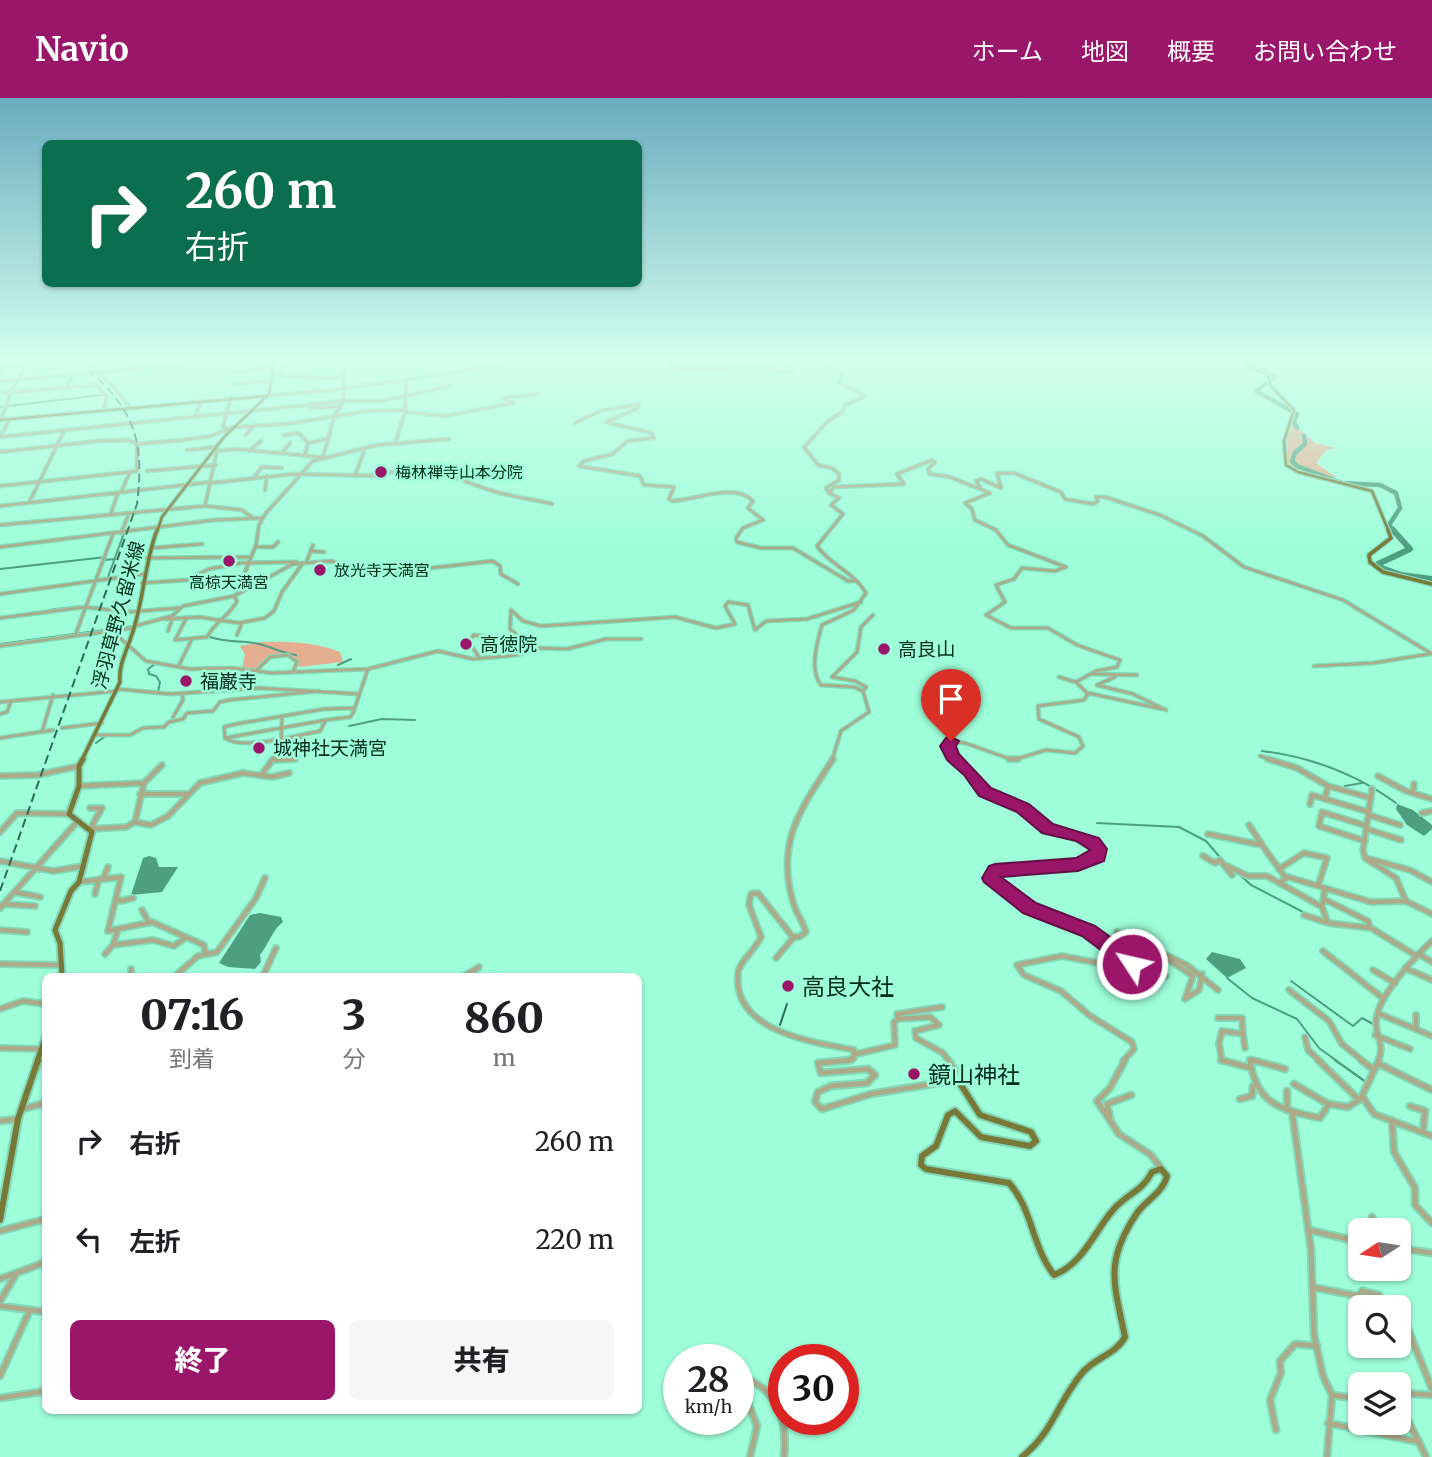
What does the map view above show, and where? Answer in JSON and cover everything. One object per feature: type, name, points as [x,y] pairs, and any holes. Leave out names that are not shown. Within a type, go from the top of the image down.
[{"type":"main road","name":"浮羽草野久留米線","points":[[69,814],[79,786],[79,766],[117,690],[126,645],[134,627],[145,583],[147,558],[158,528],[165,512],[228,430],[239,421]]},
{"type":"main road","points":[[1291,421],[1284,441],[1286,465],[1298,472],[1372,491],[1391,538],[1369,555],[1373,566],[1391,575],[1432,584]]},
{"type":"main road","points":[[62,973],[60,943],[55,930],[71,891],[79,882],[92,832],[69,814]]},
{"type":"main road","points":[[0,1220],[18,1119],[34,1067],[42,1051]]},
{"type":"main road","points":[[961,1085],[980,1115],[1031,1132],[1036,1141],[1030,1146],[981,1137],[955,1111],[948,1115],[936,1146],[922,1156],[921,1165],[967,1178],[1009,1183],[1026,1202],[1041,1255],[1054,1275],[1071,1265],[1115,1207],[1146,1187],[1152,1172],[1161,1169],[1166,1173],[1167,1183],[1138,1211],[1116,1252],[1112,1274],[1125,1337],[1121,1345],[1085,1369],[1072,1386],[1042,1441],[1022,1457]]},
{"type":"street","points":[[9,421],[0,437],[154,421]]},
{"type":"street","points":[[224,421],[223,426],[228,430]]},
{"type":"street","points":[[233,427],[295,421]]},
{"type":"street","points":[[248,584],[243,579],[263,518],[299,481],[300,474],[323,457],[327,439],[335,428],[335,421]]},
{"type":"street","points":[[395,444],[404,421]]},
{"type":"street","points":[[608,421],[651,433],[654,438],[627,441],[613,454],[584,461],[579,466],[596,471],[640,476],[644,485],[648,486],[674,487],[669,499],[672,502],[713,497],[732,491],[748,495],[753,501],[748,508],[763,520],[743,528],[736,538],[737,542],[761,548],[793,548],[848,581],[856,581]]},
{"type":"street","points":[[826,421],[820,433],[804,447],[818,465],[832,468],[839,474],[839,480],[826,488],[829,493],[839,498],[831,505],[843,514],[817,546],[826,559],[865,590],[863,602],[850,613],[822,625],[816,647],[815,673],[821,685],[855,687],[863,691]]},
{"type":"street","points":[[246,435],[253,426]]},
{"type":"street","points":[[0,452],[128,440],[137,444],[201,438],[228,430]]},
{"type":"street","points":[[29,503],[64,431]]},
{"type":"street","points":[[284,435],[299,433],[308,443]]},
{"type":"street","points":[[308,443],[327,439]]},
{"type":"street","points":[[187,450],[237,449],[323,457],[395,444],[449,439]]},
{"type":"street","points":[[247,452],[261,441]]},
{"type":"street","points":[[282,453],[290,443]]},
{"type":"street","points":[[305,454],[308,443]]},
{"type":"street","points":[[0,486],[137,471],[137,444]]},
{"type":"street","points":[[205,506],[216,464],[216,449]]},
{"type":"street","points":[[355,475],[364,449]]},
{"type":"street","points":[[829,493],[834,487],[856,484],[904,484],[897,474],[923,466],[930,459],[935,462],[928,469],[930,474],[950,477],[990,495],[965,503],[972,509],[974,519],[996,530],[1008,545],[1062,563],[1067,568],[1055,571],[1022,568],[1014,579],[996,585],[1004,602],[986,615],[1011,628],[1053,629],[1077,645],[1116,657],[1122,663],[1076,682]]},
{"type":"street","points":[[147,471],[216,464]]},
{"type":"street","points":[[255,476],[262,467],[282,468]]},
{"type":"street","points":[[0,506],[211,482],[239,482],[255,476],[383,476],[393,469],[404,467],[443,470],[480,487],[552,504]]},
{"type":"street","points":[[111,514],[130,472]]},
{"type":"street","points":[[981,489],[977,480],[1001,488],[998,473],[1013,472],[1045,490],[1061,492],[1065,499],[1093,504],[1098,500],[1096,497],[1105,497],[1154,513],[1203,536],[1244,567],[1343,600],[1431,654]]},
{"type":"street","points":[[265,490],[267,476]]},
{"type":"street","points":[[0,525],[111,514],[128,516],[205,506],[210,509],[237,508],[253,518]]},
{"type":"street","points":[[121,533],[128,516]]},
{"type":"street","points":[[0,547],[263,518]]},
{"type":"street","points":[[75,636],[113,534]]},
{"type":"street","points":[[255,547],[269,547],[278,542]]},
{"type":"street","points":[[151,548],[202,544]]},
{"type":"street","points":[[164,618],[205,618],[215,622],[242,623],[271,613],[283,590],[297,576],[313,545]]},
{"type":"street","points":[[266,552],[269,547]]},
{"type":"street","points":[[309,550],[324,552]]},
{"type":"street","points":[[147,558],[250,557]]},
{"type":"street","points":[[0,618],[85,607],[138,612],[178,608],[234,597],[248,584],[286,572],[293,564],[318,562],[334,561],[362,571],[386,573],[493,561],[500,566],[501,574],[518,584]]},
{"type":"street","points":[[312,568],[318,562]]},
{"type":"street","points":[[145,583],[187,580],[209,569],[247,563],[303,563]]},
{"type":"street","points":[[0,594],[144,574]]},
{"type":"street","points":[[186,619],[175,640],[191,641],[207,637],[215,622],[233,610],[237,601],[234,597]]},
{"type":"street","points":[[479,657],[468,640],[473,635],[504,639],[511,645],[519,637],[510,629],[511,610],[523,621],[541,626],[679,617],[721,628],[735,624],[725,606],[728,602],[737,601],[747,604],[753,611],[755,631],[766,621],[807,619],[863,602]]},
{"type":"street","points":[[0,646],[134,627],[172,615],[178,608]]},
{"type":"street","points":[[776,958],[794,937],[806,932],[792,896],[786,846],[793,820],[820,780],[821,772],[832,761],[841,731],[869,712],[863,691],[866,687],[859,682],[832,677],[857,652],[861,627],[873,615]]},
{"type":"street","points":[[168,631],[172,620]]},
{"type":"street","points":[[237,635],[242,623]]},
{"type":"street","points":[[113,631],[146,661],[190,668],[293,672],[368,669],[414,655],[438,651],[468,659],[517,655],[542,648],[568,649],[606,639],[641,639]]},
{"type":"street","points":[[179,665],[187,654],[186,646],[191,641]]},
{"type":"street","points":[[1314,666],[1373,663],[1431,654]]},
{"type":"street","points":[[256,671],[270,657],[288,655],[297,662],[293,672]]},
{"type":"street","points":[[225,738],[351,717],[368,669]]},
{"type":"street","points":[[1091,674],[1115,677],[1137,675]]},
{"type":"street","points":[[1059,677],[1076,682],[1087,693],[1165,710],[1134,695],[1097,685],[1115,677]]},
{"type":"street","points":[[0,702],[140,688],[153,694],[259,688],[359,694]]},
{"type":"street","points":[[96,735],[130,735],[143,728],[164,727],[169,722],[183,719],[187,713],[213,710],[220,702],[229,700],[321,691]]},
{"type":"street","points":[[1087,693],[1088,696],[1084,700],[1038,706],[1037,716],[1043,722],[1082,740],[1083,746],[1075,753],[1046,750],[1013,760],[965,743],[951,741],[948,746],[952,757],[969,771],[985,792],[1023,808],[1048,829],[1081,836],[1093,842],[1099,849],[1097,857],[1078,864],[995,871],[990,878],[1041,914],[1088,931],[1130,965]]},
{"type":"street","points":[[173,717],[183,700],[183,694]]},
{"type":"street","points":[[42,732],[53,695]]},
{"type":"street","points":[[0,714],[7,712],[11,701]]},
{"type":"street","points":[[326,720],[320,731],[301,735],[254,743],[229,742],[225,738],[224,727],[282,716],[354,708]]},
{"type":"street","points":[[262,775],[281,747],[282,716]]},
{"type":"street","points":[[62,728],[102,723]]},
{"type":"street","points":[[0,738],[53,730]]},
{"type":"street","points":[[273,760],[295,759],[300,754],[301,735]]},
{"type":"street","points":[[1260,756],[1291,765],[1328,786],[1371,798]]},
{"type":"street","points":[[135,822],[144,783],[162,765]]},
{"type":"street","points":[[0,776],[37,775],[79,766]]},
{"type":"street","points":[[89,828],[125,827],[135,822],[151,825],[162,820],[181,804],[200,783],[243,773],[272,777],[289,773]]},
{"type":"street","points":[[1378,776],[1406,791],[1432,799]]},
{"type":"street","points":[[79,786],[144,783]]},
{"type":"street","points":[[1413,793],[1414,784]]},
{"type":"street","points":[[1325,799],[1328,786]]},
{"type":"street","points":[[1365,858],[1372,789]]},
{"type":"street","points":[[1402,796],[1406,791]]},
{"type":"street","points":[[140,794],[188,794]]},
{"type":"street","points":[[1310,804],[1312,795],[1400,825]]},
{"type":"street","points":[[89,828],[102,808],[90,808]]},
{"type":"street","points":[[1422,813],[1432,811]]},
{"type":"street","points":[[1365,841],[1319,826],[1322,812],[1401,840]]},
{"type":"street","points":[[0,832],[17,813],[69,814]]},
{"type":"street","points":[[1,906],[77,822]]},
{"type":"street","points":[[1248,825],[1285,877],[1371,902],[1406,901],[1432,914]]},
{"type":"street","points":[[1208,834],[1262,845]]},
{"type":"street","points":[[1279,869],[1304,853],[1323,856],[1326,858],[1318,886]]},
{"type":"street","points":[[1203,856],[1248,876],[1266,876],[1322,906]]},
{"type":"street","points":[[1365,858],[1410,870],[1432,882]]},
{"type":"street","points":[[1365,858],[1396,878],[1406,901]]},
{"type":"street","points":[[0,861],[54,871],[83,866]]},
{"type":"street","points":[[1225,865],[1232,875]]},
{"type":"street","points":[[95,894],[108,867]]},
{"type":"street","points":[[79,882],[121,877],[107,931],[149,923],[204,945],[205,952]]},
{"type":"street","points":[[1279,883],[1285,877]]},
{"type":"street","points":[[177,973],[194,957],[205,952],[217,952],[253,904],[265,878]]},
{"type":"street","points":[[1325,888],[1322,906],[1328,923]]},
{"type":"street","points":[[14,892],[40,897]]},
{"type":"street","points":[[794,937],[758,893],[751,894],[750,905],[761,937],[755,951],[744,960],[738,971],[740,993],[759,1018],[786,1034],[851,1048],[855,1054]]},
{"type":"street","points":[[1379,896],[1385,902]]},
{"type":"street","points":[[116,898],[121,901],[134,898]]},
{"type":"street","points":[[1324,899],[1368,920],[1371,928]]},
{"type":"street","points":[[1,906],[35,906]]},
{"type":"street","points":[[142,910],[149,923]]},
{"type":"street","points":[[1304,915],[1316,921],[1371,928],[1432,961]]},
{"type":"street","points":[[105,954],[113,945],[118,929]]},
{"type":"street","points":[[0,930],[27,932]]},
{"type":"street","points":[[1111,1121],[1099,1109],[1097,1101],[1115,1083],[1117,1067],[1134,1049],[1132,1042],[1089,1015],[1061,991],[1030,979],[1017,967],[1062,956],[1142,967],[1144,973],[1160,974],[1150,979],[1166,976],[1146,952],[1117,932],[1202,974],[1218,990]]},
{"type":"street","points":[[113,945],[153,940],[174,946],[185,938]]},
{"type":"street","points":[[1294,1084],[1329,1104],[1351,1106],[1360,1098],[1364,1080],[1379,1064],[1384,1038],[1376,1023],[1385,1000],[1405,968],[1432,941]]},
{"type":"street","points":[[264,973],[276,948]]},
{"type":"street","points":[[1157,951],[1192,976],[1185,999],[1192,998],[1201,987],[1202,974]]},
{"type":"street","points":[[1322,951],[1385,1000]]},
{"type":"street","points":[[0,964],[61,965]]},
{"type":"street","points":[[469,973],[480,967]]},
{"type":"street","points":[[1405,968],[1432,980]]},
{"type":"street","points":[[1373,970],[1395,983]]},
{"type":"street","points":[[1289,990],[1329,1021],[1342,1044],[1374,1070]]},
{"type":"street","points":[[0,1009],[23,1001],[42,1003]]},
{"type":"street","points":[[898,1019],[897,1014],[906,1010],[942,1007]]},
{"type":"street","points":[[1380,1014],[1432,1037]]},
{"type":"street","points":[[1416,1015],[1416,1029]]},
{"type":"street","points":[[956,1072],[943,1053],[919,1041],[915,1035],[919,1029],[936,1027],[938,1021],[930,1017],[898,1019],[894,1022],[895,1045],[855,1054],[854,1058],[845,1062],[822,1061],[817,1069],[827,1075],[868,1069],[875,1075],[874,1079],[867,1083],[844,1084],[825,1089],[815,1097],[818,1107],[828,1109],[872,1094],[950,1081],[961,1085]]},
{"type":"street","points":[[1218,1018],[1242,1018],[1245,1048]]},
{"type":"street","points":[[1242,1034],[1223,1030],[1219,1043],[1221,1061],[1251,1068]]},
{"type":"street","points":[[1375,1035],[1410,1049]]},
{"type":"street","points":[[1305,1037],[1308,1049],[1374,1114],[1432,1136]]},
{"type":"street","points":[[0,1048],[42,1049]]},
{"type":"street","points":[[1240,1098],[1252,1096],[1254,1085],[1250,1059],[1285,1069]]},
{"type":"street","points":[[1315,1062],[1325,1066]]},
{"type":"street","points":[[1379,1064],[1432,1090]]},
{"type":"street","points":[[34,1067],[42,1066]]},
{"type":"street","points":[[1254,1085],[1264,1100],[1320,1118],[1329,1104]]},
{"type":"street","points":[[1287,1091],[1309,1230],[1317,1346],[1326,1385],[1332,1395],[1327,1457]]},
{"type":"street","points":[[1131,1095],[1107,1104],[1106,1112],[1126,1141],[1154,1157],[1161,1169]]},
{"type":"street","points":[[22,1109],[42,1104]]},
{"type":"street","points":[[1410,1106],[1425,1111],[1423,1131]]},
{"type":"street","points":[[0,1121],[18,1119]]},
{"type":"street","points":[[1392,1120],[1394,1152],[1415,1188],[1415,1205],[1432,1223]]},
{"type":"street","points":[[0,1231],[42,1220]]},
{"type":"street","points":[[1309,1230],[1348,1239]]},
{"type":"street","points":[[1411,1250],[1432,1253]]},
{"type":"street","points":[[0,1279],[15,1276],[42,1264]]},
{"type":"street","points":[[0,1301],[15,1276]]},
{"type":"street","points":[[1312,1287],[1353,1295]]},
{"type":"street","points":[[1359,1295],[1362,1291],[1379,1295]]},
{"type":"street","points":[[0,1306],[42,1312]]},
{"type":"street","points":[[0,1376],[29,1312]]},
{"type":"street","points":[[1411,1337],[1432,1389]]},
{"type":"street","points":[[1276,1430],[1270,1409],[1270,1397],[1272,1383],[1281,1373],[1280,1361],[1295,1344],[1317,1346]]},
{"type":"street","points":[[750,1457],[757,1426],[742,1388],[750,1380],[764,1385],[778,1405],[786,1429],[784,1457]]},
{"type":"street","points":[[0,1398],[42,1392]]},
{"type":"street","points":[[1411,1394],[1432,1395]]},
{"type":"street","points":[[1332,1395],[1348,1397]]},
{"type":"street","points":[[1328,1423],[1419,1442]]},
{"type":"street","points":[[1411,1426],[1426,1457]]},
{"type":"shaded area","points":[[1292,423],[1315,443],[1336,448],[1326,450],[1316,463],[1336,477],[1310,475],[1288,463],[1287,436]]},
{"type":"shaded area","points":[[261,642],[321,646],[340,652],[343,662],[299,667],[291,655],[285,655],[272,658],[256,671],[242,668],[245,655],[240,646]]},
{"type":"shaded area","points":[[1397,804],[1413,810],[1432,825],[1432,829],[1424,836],[1407,825],[1396,809]]},
{"type":"shaded area","points":[[143,858],[156,858],[159,867],[178,867],[162,892],[131,895]]},
{"type":"shaded area","points":[[260,913],[281,917],[283,922],[260,955],[261,962],[255,969],[228,967],[219,963],[250,915]]},
{"type":"shaded area","points":[[1212,952],[1240,959],[1246,968],[1227,978],[1206,959]]},
{"type":"waterway","points":[[1294,421],[1297,428]]},
{"type":"waterway","points":[[1304,436],[1305,444],[1295,453],[1292,461],[1297,466],[1342,483],[1380,485],[1396,493],[1400,508],[1389,525],[1395,532]]},
{"type":"waterway","points":[[1393,530],[1410,549],[1378,564],[1379,567],[1401,575],[1432,579]]},
{"type":"waterway","points":[[115,559],[124,533]]},
{"type":"waterway","points":[[0,569],[106,557],[105,560],[115,559]]},
{"type":"waterway","points":[[108,577],[115,559]]},
{"type":"waterway","points":[[236,593],[246,583],[261,580]]},
{"type":"waterway","points":[[49,610],[82,606]]},
{"type":"waterway","points":[[163,620],[202,618]]},
{"type":"waterway","points":[[0,644],[134,626]]},
{"type":"waterway","points":[[210,637],[259,644],[296,655]]},
{"type":"waterway","points":[[338,665],[351,659]]},
{"type":"waterway","points":[[155,664],[148,669],[149,674],[156,676],[160,682],[158,692]]},
{"type":"waterway","points":[[349,726],[382,719],[415,720]]},
{"type":"waterway","points":[[96,743],[107,735]]},
{"type":"waterway","points":[[1262,751],[1332,768],[1365,783],[1396,803]]},
{"type":"waterway","points":[[1345,786],[1362,783]]},
{"type":"waterway","points":[[1097,823],[1179,827],[1206,841],[1224,862]]},
{"type":"waterway","points":[[1239,874],[1251,885],[1305,913]]},
{"type":"waterway","points":[[1227,978],[1252,998],[1297,1019],[1319,1048],[1337,1061]]},
{"type":"waterway","points":[[1291,981],[1353,1026],[1362,1018],[1373,1024]]},
{"type":"waterway","points":[[1335,1060],[1366,1082]]},
{"type":"tram line","points":[[780,1025],[787,1004]]},
{"type":"railway","points":[[0,891],[137,504],[139,457],[130,421]]},
{"type":"place","name":"梅林禅寺山本分院","points":[[381,472]]},
{"type":"place","name":"高椋天満宮","points":[[229,561]]},
{"type":"place","name":"放光寺天満宮","points":[[320,570]]},
{"type":"place","name":"高徳院","points":[[466,644]]},
{"type":"place","name":"高良山","points":[[884,649]]},
{"type":"place","name":"福巌寺","points":[[186,681]]},
{"type":"place","name":"城神社天満宮","points":[[259,748]]},
{"type":"place","name":"高良大社","points":[[788,986]]},
{"type":"place","name":"鏡山神社","points":[[914,1074]]},
{"type":"route","points":[[951,741],[948,746],[952,757],[969,771],[985,792],[1023,808],[1048,829],[1081,836],[1093,842],[1099,849],[1097,857],[1078,864],[995,871],[990,878],[1029,908],[1088,931],[1132,964]]}]
